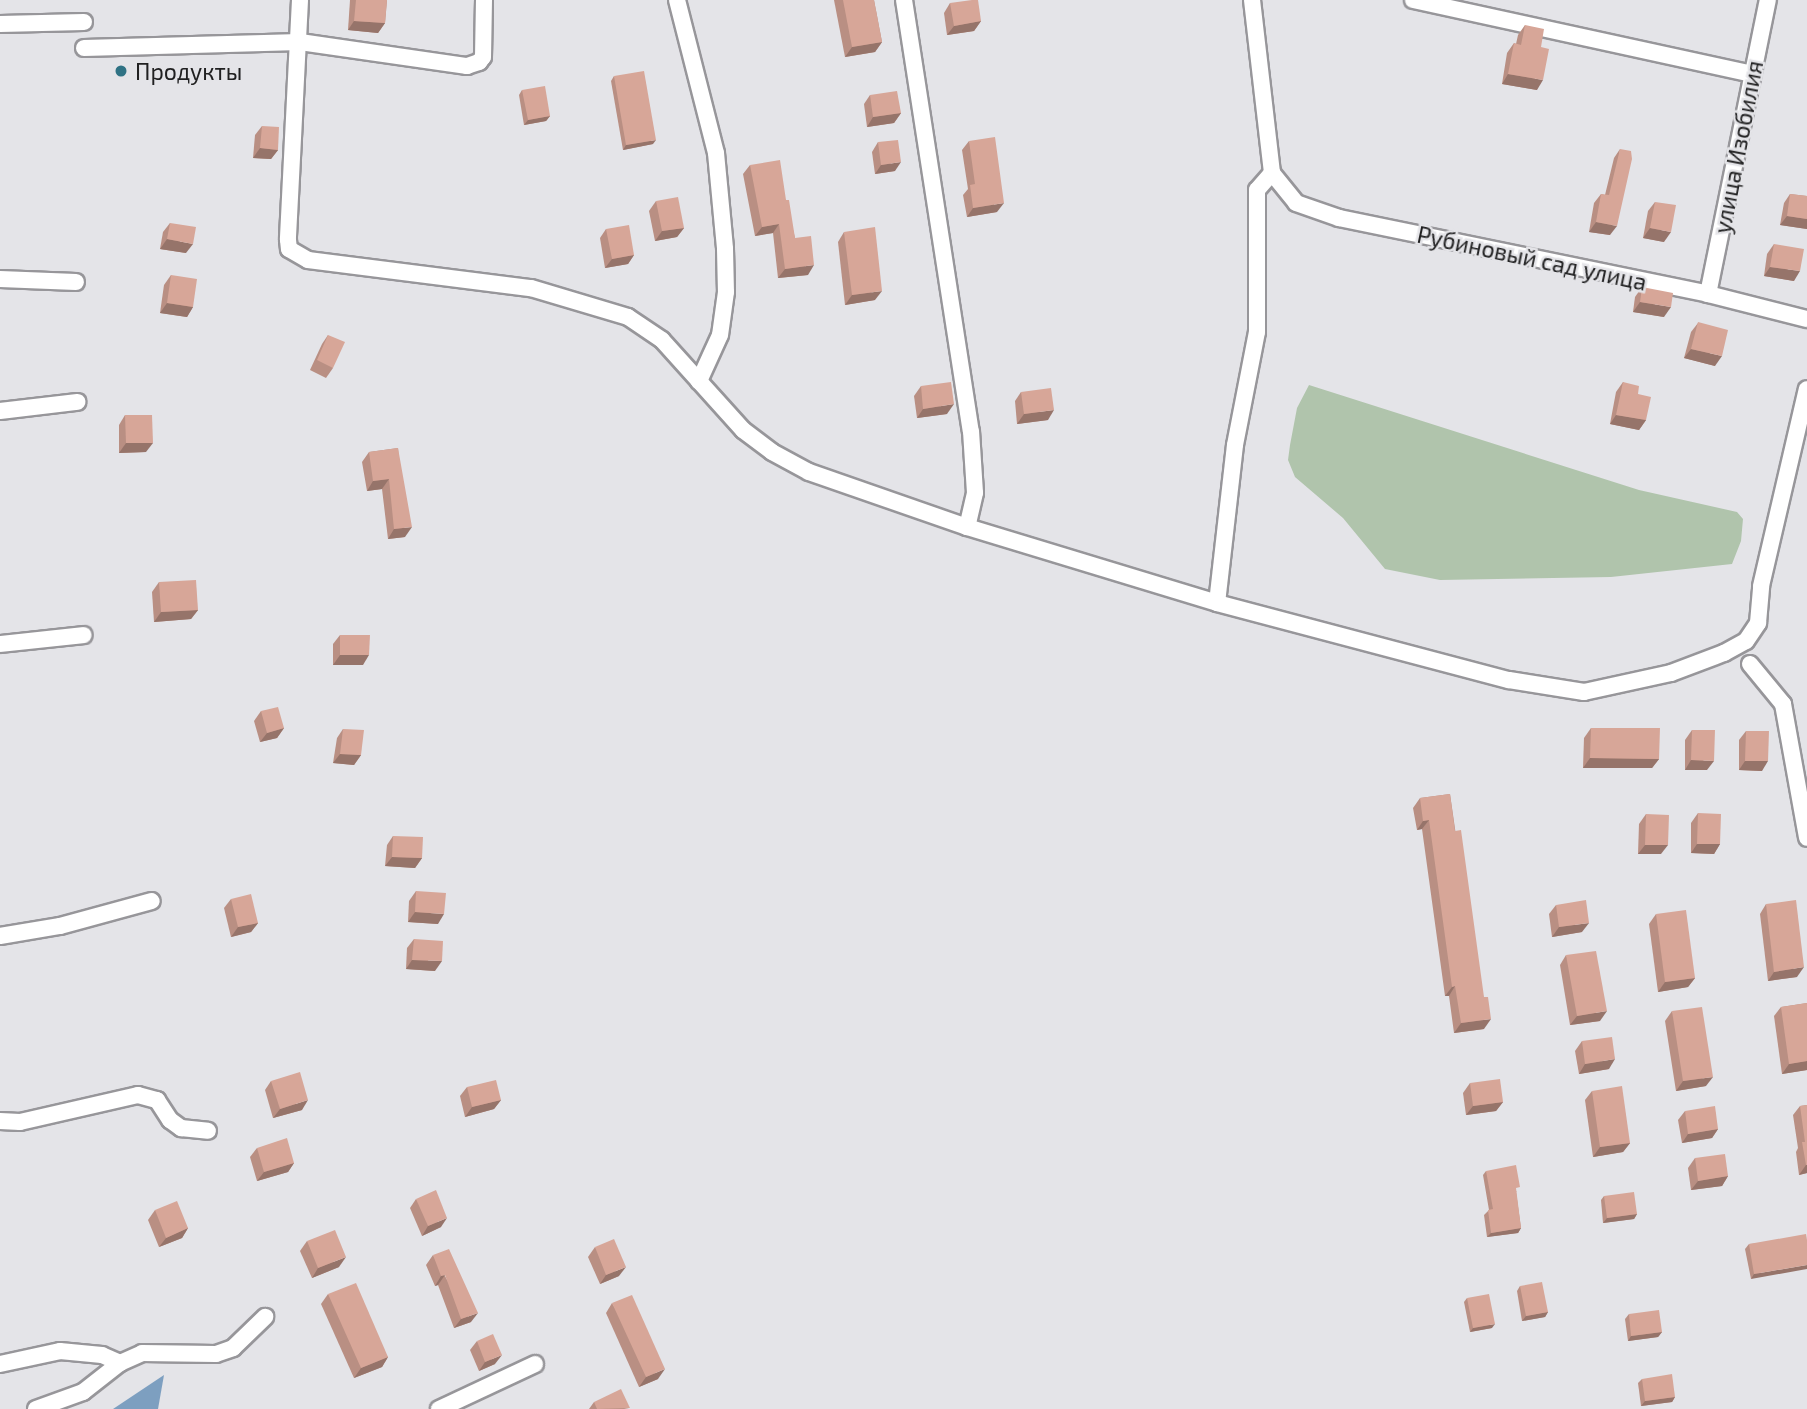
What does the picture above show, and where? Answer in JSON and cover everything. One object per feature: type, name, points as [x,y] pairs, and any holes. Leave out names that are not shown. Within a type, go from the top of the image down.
[{"type":"street","points":[[300,0],[289,249],[308,260],[531,288],[628,317],[662,340],[743,430],[772,452],[808,472],[967,527],[1217,603],[1509,681],[1584,692],[1692,665],[1746,641],[1758,623],[1761,586],[1807,389]]},
{"type":"street","points":[[84,48],[300,42],[467,66],[479,62],[483,57],[484,0]]},
{"type":"street","points":[[677,0],[716,153],[725,249],[726,292],[720,335],[699,381]]},
{"type":"street","points":[[904,0],[971,431],[975,493],[967,527]]},
{"type":"street","points":[[1217,603],[1235,445],[1257,332],[1257,190],[1272,173],[1252,0]]},
{"type":"street","points":[[1413,0],[1752,74]]},
{"type":"street","name":"улица Изобилия","points":[[1708,294],[1768,0]]},
{"type":"street","points":[[0,24],[84,22]]},
{"type":"street","name":"Рубиновый сад улица","points":[[1272,173],[1296,203],[1339,218],[1708,294],[1807,318]]},
{"type":"street","points":[[0,279],[76,282]]},
{"type":"street","points":[[0,411],[77,402]]},
{"type":"street","points":[[0,645],[84,635]]},
{"type":"street","points":[[1750,664],[1783,704],[1805,809],[1807,838]]},
{"type":"street","points":[[0,936],[60,926],[152,901]]},
{"type":"street","points":[[0,1121],[20,1122],[138,1095],[157,1100],[170,1120],[181,1128],[208,1131]]},
{"type":"street","points":[[36,1409],[83,1392],[120,1363],[142,1353],[216,1354],[233,1348],[265,1317]]},
{"type":"street","points":[[0,1364],[60,1351],[102,1355],[120,1363]]},
{"type":"street","points":[[439,1409],[535,1364]]},
{"type":"green space","points":[[1309,385],[1639,490],[1737,512],[1743,519],[1741,541],[1732,564],[1611,577],[1440,580],[1385,569],[1343,518],[1295,477],[1288,460],[1290,445],[1297,408]]},
{"type":"water","points":[[164,1375],[158,1409],[113,1409]]},
{"type":"building","points":[[356,0],[387,0],[385,23],[354,21]]},
{"type":"building","points":[[843,0],[874,0],[882,42],[852,47]]},
{"type":"building","points":[[978,0],[981,21],[954,26],[950,3]]},
{"type":"building","points":[[1525,25],[1544,29],[1541,47],[1549,49],[1543,80],[1508,74],[1514,43],[1521,45]]},
{"type":"building","points":[[644,71],[656,140],[626,145],[614,76]]},
{"type":"building","points":[[545,86],[550,116],[528,120],[522,90]]},
{"type":"building","points":[[897,91],[901,113],[873,117],[870,95]]},
{"type":"building","points":[[262,126],[279,127],[278,150],[260,148]]},
{"type":"building","points":[[995,137],[1004,203],[973,208],[970,185],[975,184],[969,141]]},
{"type":"building","points":[[898,140],[901,162],[881,165],[878,142]]},
{"type":"building","points":[[1620,149],[1631,151],[1632,159],[1617,226],[1596,222],[1601,194],[1609,195]]},
{"type":"building","points":[[780,160],[795,238],[811,236],[814,265],[785,269],[779,224],[762,227],[750,165]]},
{"type":"building","points":[[1790,194],[1807,196],[1807,219],[1787,216]]},
{"type":"building","points":[[678,197],[684,228],[662,231],[656,201]]},
{"type":"building","points":[[1655,202],[1676,205],[1671,232],[1650,228]]},
{"type":"building","points":[[170,223],[196,227],[193,244],[167,239]]},
{"type":"building","points":[[629,225],[634,255],[612,259],[606,229]]},
{"type":"building","points":[[875,227],[882,291],[852,295],[844,232]]},
{"type":"building","points":[[1774,244],[1804,249],[1800,271],[1770,267]]},
{"type":"building","points":[[171,275],[197,279],[193,307],[167,303]]},
{"type":"building","points":[[1642,287],[1673,293],[1671,307],[1640,302]]},
{"type":"building","points":[[1698,322],[1728,330],[1722,356],[1691,349]]},
{"type":"building","points":[[328,335],[345,342],[333,368],[317,360]]},
{"type":"building","points":[[951,382],[954,404],[923,409],[921,386]]},
{"type":"building","points":[[1623,382],[1639,386],[1638,394],[1651,397],[1646,420],[1616,415]]},
{"type":"building","points":[[1051,388],[1054,410],[1024,414],[1021,392]]},
{"type":"building","points":[[125,415],[152,415],[153,443],[126,443]]},
{"type":"building","points":[[398,448],[412,527],[394,529],[389,479],[373,481],[369,452]]},
{"type":"building","points":[[196,580],[198,610],[161,612],[159,582]]},
{"type":"building","points":[[340,635],[370,635],[369,655],[340,655]]},
{"type":"building","points":[[278,707],[284,728],[267,733],[261,711]]},
{"type":"building","points":[[1591,728],[1660,728],[1659,759],[1590,758]]},
{"type":"building","points":[[343,729],[364,730],[361,755],[340,754]]},
{"type":"building","points":[[1692,730],[1715,730],[1714,761],[1691,760]]},
{"type":"building","points":[[1746,731],[1769,731],[1768,761],[1745,761]]},
{"type":"building","points":[[1450,794],[1455,831],[1461,830],[1484,997],[1488,997],[1491,1019],[1461,1023],[1455,986],[1452,987],[1429,820],[1423,821],[1420,798]]},
{"type":"building","points":[[1698,813],[1721,814],[1720,844],[1697,844]]},
{"type":"building","points":[[1646,814],[1669,815],[1668,845],[1645,845]]},
{"type":"building","points":[[393,836],[423,837],[422,858],[392,857]]},
{"type":"building","points":[[416,891],[446,893],[444,914],[415,912]]},
{"type":"building","points":[[251,894],[258,923],[238,927],[231,899]]},
{"type":"building","points":[[1586,900],[1589,923],[1559,927],[1556,905]]},
{"type":"building","points":[[1796,900],[1804,967],[1774,972],[1766,904]]},
{"type":"building","points":[[1686,910],[1695,978],[1665,982],[1656,914]]},
{"type":"building","points":[[414,939],[443,941],[442,961],[412,960]]},
{"type":"building","points":[[1596,951],[1607,1011],[1577,1016],[1566,955]]},
{"type":"building","points":[[1807,1003],[1807,1061],[1789,1064],[1781,1007]]},
{"type":"building","points":[[1702,1007],[1713,1077],[1683,1081],[1672,1011]]},
{"type":"building","points":[[1612,1037],[1615,1059],[1585,1064],[1582,1041]]},
{"type":"building","points":[[300,1072],[308,1100],[280,1109],[271,1081]]},
{"type":"building","points":[[1500,1079],[1503,1102],[1473,1106],[1470,1083]]},
{"type":"building","points":[[496,1080],[501,1100],[472,1107],[467,1087]]},
{"type":"building","points":[[1622,1086],[1630,1143],[1600,1147],[1592,1091]]},
{"type":"building","points":[[1807,1105],[1807,1165],[1806,1165],[1800,1106]]},
{"type":"building","points":[[1715,1106],[1718,1129],[1688,1134],[1685,1111]]},
{"type":"building","points":[[287,1138],[294,1163],[264,1172],[257,1148]]},
{"type":"building","points":[[1725,1154],[1728,1176],[1698,1181],[1695,1158]]},
{"type":"building","points":[[1516,1165],[1520,1187],[1516,1188],[1521,1228],[1491,1233],[1488,1210],[1493,1209],[1486,1171]]},
{"type":"building","points":[[436,1190],[447,1218],[428,1226],[416,1199]]},
{"type":"building","points":[[1634,1192],[1637,1214],[1607,1218],[1604,1196]]},
{"type":"building","points":[[177,1201],[188,1228],[166,1238],[155,1210]]},
{"type":"building","points":[[335,1230],[346,1257],[318,1268],[307,1241]]},
{"type":"building","points":[[1806,1234],[1807,1265],[1754,1274],[1749,1244]]},
{"type":"building","points":[[614,1239],[626,1267],[606,1275],[595,1247]]},
{"type":"building","points":[[449,1249],[478,1313],[461,1319],[445,1275],[441,1276],[433,1255]]},
{"type":"building","points":[[1542,1282],[1548,1312],[1526,1316],[1520,1286]]},
{"type":"building","points":[[356,1283],[388,1357],[361,1368],[328,1294]]},
{"type":"building","points":[[1489,1294],[1495,1324],[1473,1328],[1467,1298]]},
{"type":"building","points":[[632,1295],[665,1369],[646,1377],[612,1303]]},
{"type":"building","points":[[1659,1310],[1662,1332],[1631,1336],[1629,1314]]},
{"type":"building","points":[[493,1334],[502,1355],[485,1362],[477,1341]]},
{"type":"building","points":[[1672,1374],[1675,1397],[1645,1401],[1642,1379]]},
{"type":"building","points":[[621,1389],[630,1408],[597,1409],[594,1402]]},
{"type":"place","name":"Продукты","points":[[121,71]]}]
